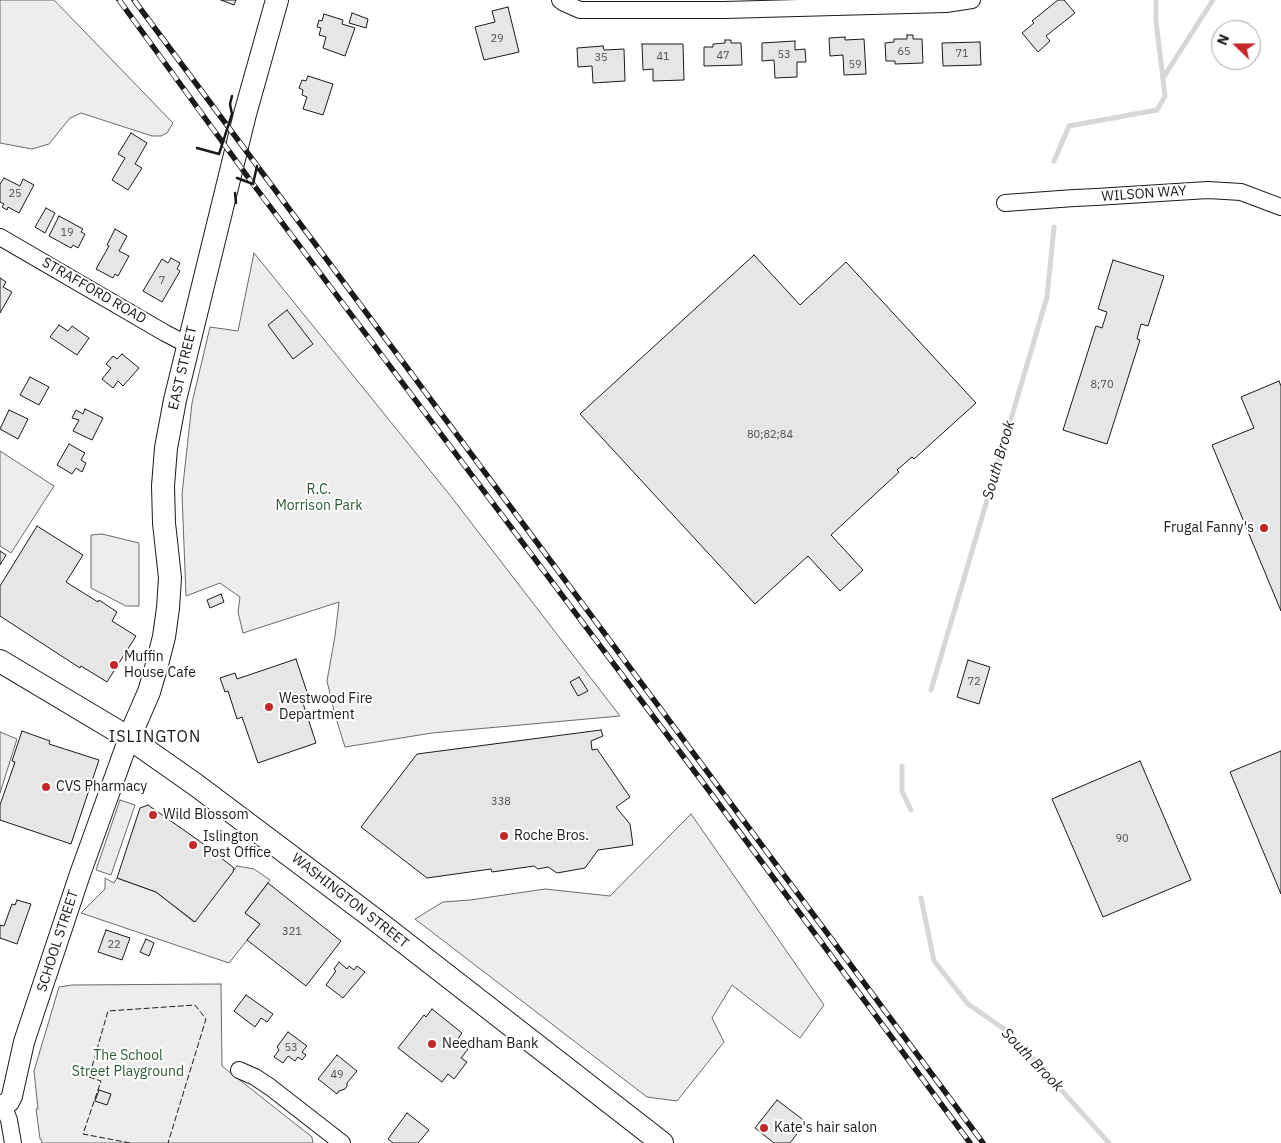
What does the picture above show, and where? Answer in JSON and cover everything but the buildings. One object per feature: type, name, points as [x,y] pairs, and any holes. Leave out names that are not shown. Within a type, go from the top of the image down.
[{"type":"main road","name":"EAST STREET","points":[[129,738],[149,692],[164,637],[170,578],[164,523],[163,486],[166,448],[175,400],[245,114],[277,0]]},
{"type":"main road","name":"WASHINGTON STREET","points":[[0,661],[129,738],[196,785],[662,1143]]},
{"type":"street","points":[[560,0],[580,10],[724,10],[946,4],[972,0]]},
{"type":"street","name":"WILSON WAY","points":[[1005,204],[1208,190],[1241,192],[1281,206]]},
{"type":"street","name":"STRAFFORD ROAD","points":[[0,237],[165,333],[188,344]]},
{"type":"street","name":"SCHOOL STREET","points":[[12,1143],[9,1120],[2,1105],[9,1102],[12,1096],[24,1042],[78,881],[129,738]]},
{"type":"street","points":[[239,1070],[255,1077],[270,1087],[342,1143]]},
{"type":"shaded area","points":[[0,0],[54,0],[173,123],[167,133],[161,136],[152,136],[81,113],[70,118],[49,144],[32,149],[0,143]]},
{"type":"shaded area","name":"R.C. Morrison Park","points":[[254,253],[449,494],[620,716],[432,733],[345,747],[327,681],[339,602],[243,633],[238,612],[240,597],[220,583],[186,596],[182,494],[192,403],[210,327],[238,331]]},
{"type":"shaded area","points":[[0,451],[54,486],[11,553],[0,546]]},
{"type":"shaded area","points":[[102,534],[139,543],[139,606],[126,606],[91,588],[91,535]]},
{"type":"shaded area","points":[[0,732],[17,739],[0,793]]},
{"type":"shaded area","points":[[120,800],[135,805],[111,875],[96,870]]},
{"type":"shaded area","points":[[691,814],[824,1005],[800,1038],[732,985],[712,1018],[724,1042],[677,1101],[647,1097],[415,919],[443,902],[545,889],[610,896]]},
{"type":"shaded area","points":[[237,866],[254,869],[270,880],[245,913],[260,924],[229,963],[81,913],[105,889],[105,878],[114,883],[117,878],[156,892],[194,922]]},
{"type":"shaded area","name":"The School Street Playground","points":[[221,984],[222,1066],[312,1137],[313,1143],[42,1143],[36,1109],[38,1109],[34,1071],[59,987],[72,985]]},
{"type":"waterway","name":"South Brook","points":[[1054,161],[1069,126],[1157,110],[1165,96],[1156,21],[1156,0]]},
{"type":"waterway","points":[[1163,78],[1213,0]]},
{"type":"waterway","name":"South Brook","points":[[931,690],[1047,297],[1054,227]]},
{"type":"waterway","name":"South Brook","points":[[902,766],[902,791],[911,810]]},
{"type":"waterway","name":"South Brook","points":[[921,898],[934,961],[968,1004],[1010,1033],[1109,1143]]},
{"type":"railway","points":[[119,0],[253,184],[704,784],[970,1143]]},
{"type":"railway","points":[[134,0],[983,1143]]},
{"type":"fence","points":[[130,1143],[83,1134],[101,1081],[89,1077],[108,1011],[195,1005],[206,1019],[168,1143]]},
{"type":"wall","points":[[197,148],[219,154],[232,114],[230,104],[232,96]]},
{"type":"wall","points":[[237,178],[253,184],[257,166]]},
{"type":"wall","points":[[235,193],[236,203]]},
{"type":"place","name":"Frugal Fanny's","points":[[1264,528]]},
{"type":"place","name":"Muffin House Cafe","points":[[114,665]]},
{"type":"place","name":"Westwood Fire Department","points":[[269,707]]},
{"type":"place","name":"CVS Pharmacy","points":[[46,787]]},
{"type":"place","name":"Wild Blossom","points":[[153,815]]},
{"type":"place","name":"Roche Bros.","points":[[504,836]]},
{"type":"place","name":"Islington Post Office","points":[[193,845]]},
{"type":"place","name":"Needham Bank","points":[[432,1044]]},
{"type":"place","name":"Kate's hair salon","points":[[764,1128]]},
{"type":"district","name":"ISLINGTON","points":[[155,737]]}]
